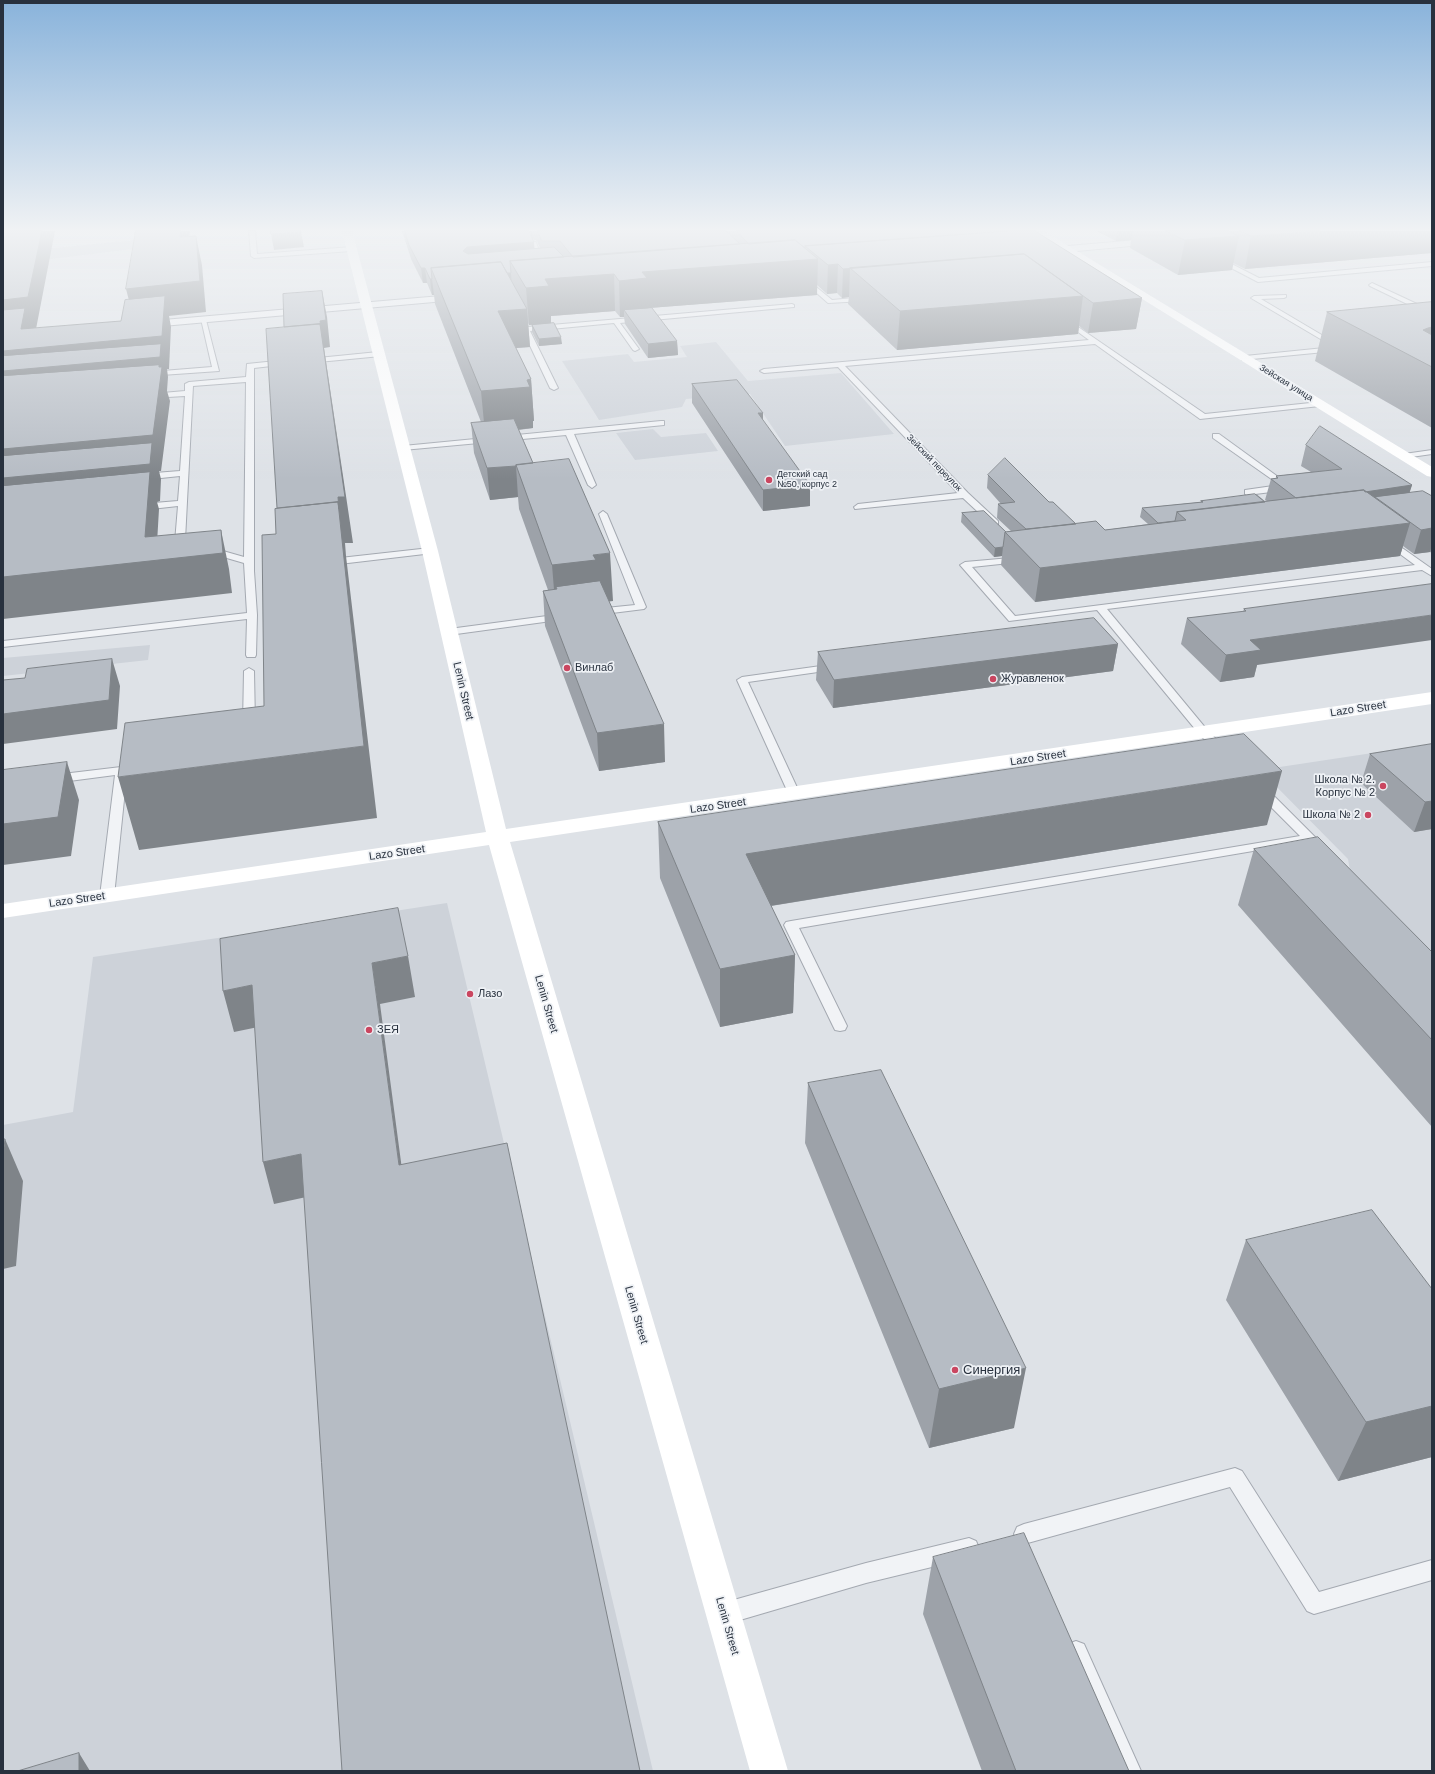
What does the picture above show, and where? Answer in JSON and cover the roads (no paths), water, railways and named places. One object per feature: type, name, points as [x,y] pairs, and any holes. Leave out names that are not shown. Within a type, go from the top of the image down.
[{"type":"main road","name":"Lenin Street","points":[[368,314],[430,551],[498,838],[769,1771]]},
{"type":"main road","name":"Зейская улица","points":[[1173,314],[1432,473]]},
{"type":"main road","name":"Lazo Street","points":[[3,911],[1432,698]]},
{"type":"street","points":[[126,326],[275,314]]},
{"type":"lane","points":[[518,314],[554,388]]},
{"type":"lane","points":[[526,329],[701,314]]},
{"type":"lane","points":[[1058,314],[1094,342],[1203,416],[1320,404]]},
{"type":"lane","points":[[1245,358],[1342,348],[1282,314]]},
{"type":"lane","points":[[145,375],[216,369],[203,320]]},
{"type":"lane","points":[[616,321],[635,349]]},
{"type":"lane","points":[[764,371],[1094,342]]},
{"type":"lane","points":[[251,655],[253,570],[249,561],[250,366],[378,354]]},
{"type":"lane","name":"Зейский переулок","points":[[840,365],[965,495],[1004,532]]},
{"type":"lane","points":[[249,561],[180,542],[189,384],[250,379]]},
{"type":"lane","points":[[143,397],[189,393]]},
{"type":"lane","points":[[403,448],[661,423]]},
{"type":"lane","points":[[568,432],[592,485]]},
{"type":"lane","points":[[1216,436],[1288,487],[1248,492],[1273,512]]},
{"type":"lane","points":[[1404,456],[1432,452]]},
{"type":"lane","points":[[136,477],[184,473]]},
{"type":"lane","points":[[858,507],[965,495]]},
{"type":"lane","points":[[135,507],[182,502]]},
{"type":"lane","points":[[587,614],[641,607],[603,514]]},
{"type":"lane","points":[[1380,536],[1432,573]]},
{"type":"lane","points":[[320,563],[430,551]]},
{"type":"lane","points":[[1031,558],[965,565],[1013,618],[1423,567]]},
{"type":"lane","points":[[1100,607],[1204,733],[1232,760]]},
{"type":"lane","points":[[3,644],[252,615]]},
{"type":"lane","points":[[449,632],[571,616]]},
{"type":"lane","points":[[1102,630],[1118,628]]},
{"type":"lane","points":[[794,794],[742,680],[843,666]]},
{"type":"lane","points":[[249,671],[250,739]]},
{"type":"lane","points":[[42,781],[136,769]]},
{"type":"lane","points":[[107,896],[121,771]]},
{"type":"lane","points":[[1254,783],[1326,855],[1321,861]]},
{"type":"lane","points":[[840,1026],[790,926],[1309,838]]},
{"type":"lane","points":[[1021,1540],[1235,1477],[1314,1604],[1432,1570]]},
{"type":"lane","points":[[723,1614],[866,1573],[986,1543]]},
{"type":"lane","points":[[1069,1635],[1130,1771]]},
{"type":"place","name":"Детский сад №50, корпус 2","points":[[769,480]]},
{"type":"place","name":"Винлаб","points":[[567,668]]},
{"type":"place","name":"Журавленок","points":[[993,679]]},
{"type":"place","name":"Школа № 2. Корпус № 2","points":[[1383,786]]},
{"type":"place","name":"Школа № 2","points":[[1368,815]]},
{"type":"place","name":"Лазо","points":[[470,994]]},
{"type":"place","name":"ЗЕЯ","points":[[369,1030]]},
{"type":"place","name":"Синергия","points":[[955,1370]]}]
